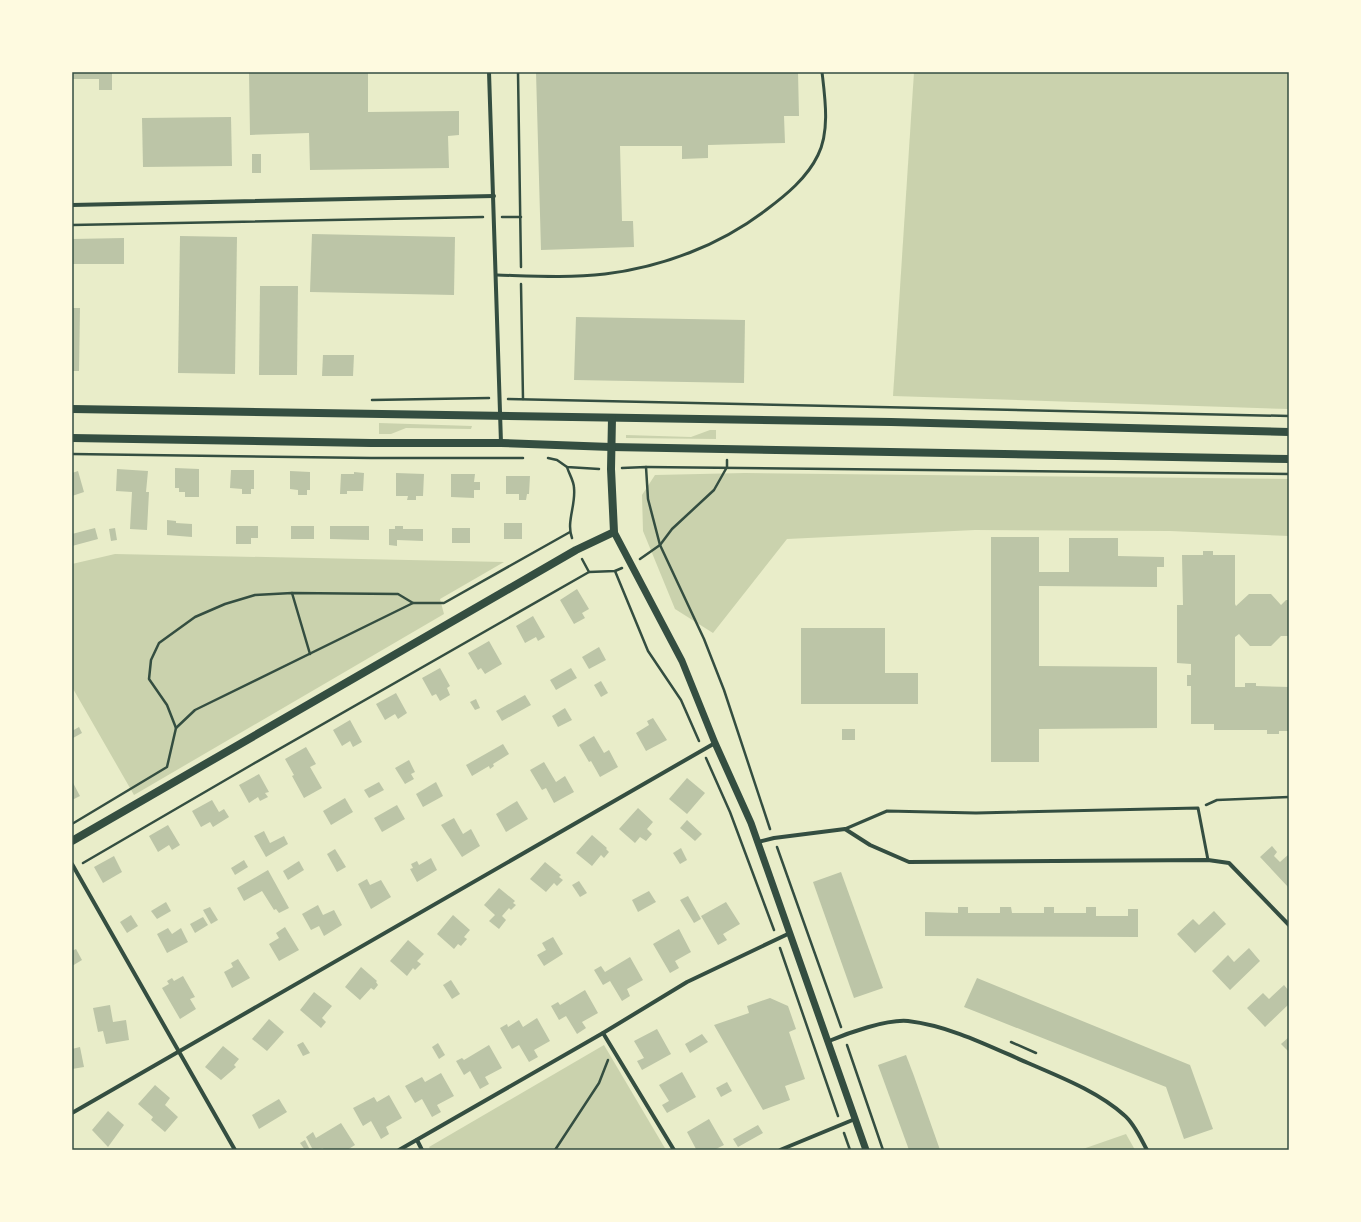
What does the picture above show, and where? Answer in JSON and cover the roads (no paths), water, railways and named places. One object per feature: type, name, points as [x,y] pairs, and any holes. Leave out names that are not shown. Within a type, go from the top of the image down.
[{"type":"main road","points":[[72,409],[891,422],[1289,432]]},
{"type":"main road","points":[[72,841],[576,550],[614,532],[611,469],[612,418]]},
{"type":"main road","points":[[72,438],[371,443],[501,443],[611,447],[1289,459]]},
{"type":"street","points":[[489,72],[501,398],[501,443]]},
{"type":"street","points":[[72,205],[494,196]]},
{"type":"street","points":[[614,532],[682,661],[715,743],[758,842],[866,1150]]},
{"type":"street","points":[[72,1112],[180,1052],[702,749],[715,743]]},
{"type":"street","points":[[758,842],[774,838],[845,829],[870,845],[909,862],[1208,860],[1229,863],[1289,925]]},
{"type":"street","points":[[73,866],[235,1150]]},
{"type":"street","points":[[399,1150],[603,1033],[687,982],[790,933]]},
{"type":"street","points":[[829,1041],[868,1027],[906,1021],[932,1025],[970,1037],[1051,1073],[1104,1099],[1125,1116],[1147,1150]]},
{"type":"street","points":[[603,1033],[674,1150]]},
{"type":"street","points":[[780,1150],[856,1118]]},
{"type":"street","points":[[417,1140],[422,1150]]},
{"type":"lane","points":[[497,275],[575,276],[628,271],[680,256],[705,246],[751,222],[790,192],[810,168],[818,154],[826,118],[822,72]]},
{"type":"lane","points":[[845,829],[887,811],[1145,811],[1198,808],[1208,860]]}]
